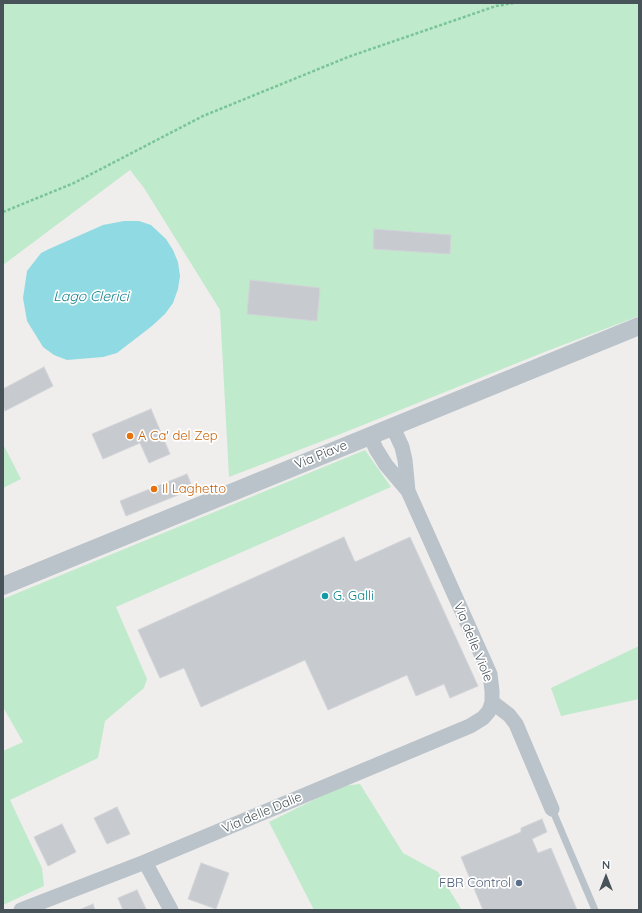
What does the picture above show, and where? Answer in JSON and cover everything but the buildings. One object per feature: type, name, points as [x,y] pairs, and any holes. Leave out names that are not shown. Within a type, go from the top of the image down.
[{"type":"street","name":"Via Piave","points":[[3,586],[639,326]]},
{"type":"street","name":"Via delle Viole","points":[[390,427],[396,434],[402,447],[405,460],[408,491]]},
{"type":"street","name":"Via delle Viole","points":[[370,435],[376,449],[386,465],[408,491],[490,674],[492,702]]},
{"type":"street","points":[[492,702],[508,715],[516,724],[552,809]]},
{"type":"street","name":"Via delle Dalie","points":[[21,910],[145,862],[476,723],[484,718],[489,711],[492,702]]},
{"type":"street","points":[[145,862],[171,910]]},
{"type":"lane","points":[[552,809],[595,910]]},
{"type":"path","points":[[3,212],[74,183],[210,113],[348,57],[496,6],[514,3]]},
{"type":"green space","points":[[3,3],[639,3],[639,316],[229,477],[220,310],[144,188],[130,170],[3,265]]},
{"type":"green space","points":[[3,444],[21,479],[3,488]]},
{"type":"green space","points":[[365,450],[391,487],[116,607],[147,679],[144,688],[105,721],[98,758],[10,800],[42,868],[44,886],[3,905],[3,751],[23,742],[3,707],[3,599]]},
{"type":"green space","points":[[639,646],[639,699],[561,716],[551,688]]},
{"type":"green space","points":[[360,784],[403,853],[438,872],[462,910],[314,910],[269,822],[342,786]]},
{"type":"water","name":"Lago Clerici","points":[[124,221],[139,221],[151,225],[166,239],[173,250],[178,262],[180,276],[178,289],[173,303],[165,314],[152,326],[117,353],[103,357],[67,360],[54,355],[43,347],[27,321],[23,298],[27,271],[41,253],[103,225]]},
{"type":"place","name":"A Ca' del Zep","points":[[130,436]]},
{"type":"place","name":"Il Laghetto","points":[[154,489]]},
{"type":"place","name":"G. Galli","points":[[325,596]]},
{"type":"place","name":"FBR Control","points":[[519,883]]}]
